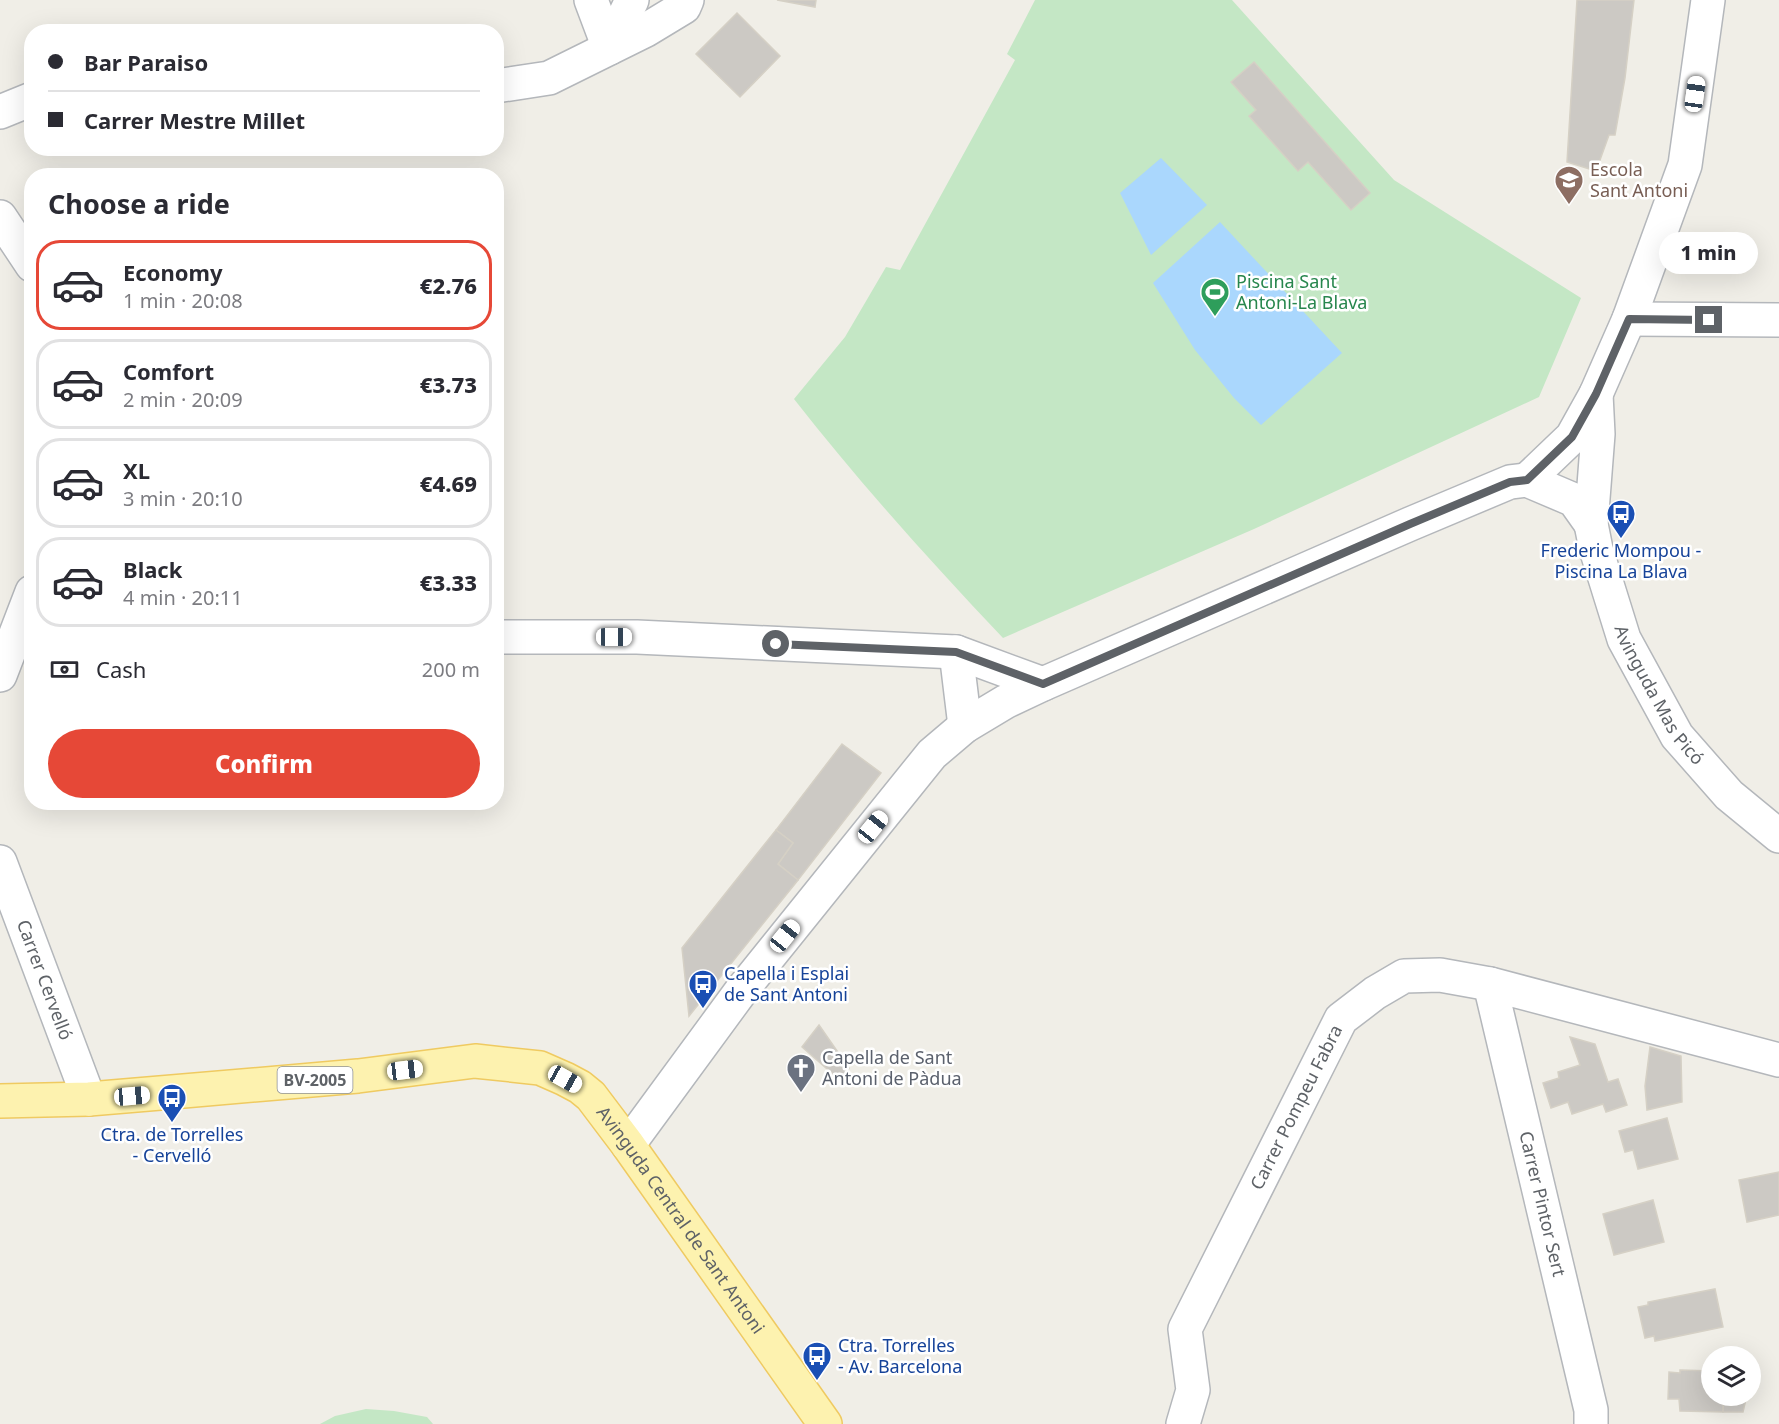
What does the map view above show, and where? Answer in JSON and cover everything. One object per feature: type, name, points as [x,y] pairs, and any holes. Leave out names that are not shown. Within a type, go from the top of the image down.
[{"type":"main road","name":"Avinguda Central de Sant Antoni","points":[[0,1101],[89,1099],[357,1076],[476,1061],[540,1068],[580,1087],[591,1096],[825,1424]]},
{"type":"street","points":[[591,0],[609,48]]},
{"type":"street","points":[[609,48],[632,0]]},
{"type":"street","points":[[504,85],[549,78],[646,30],[684,7],[687,0]]},
{"type":"street","name":"Avinguda Mas Picó","points":[[1591,524],[1574,500],[1527,480],[1572,437],[1596,394],[1629,319],[1685,165],[1708,0]]},
{"type":"street","points":[[0,112],[24,102]]},
{"type":"street","points":[[0,217],[24,253]]},
{"type":"street","points":[[1629,319],[1779,320]]},
{"type":"street","name":"Avinguda Mas Picó","points":[[1596,394],[1598,434],[1591,524],[1596,549],[1624,639],[1677,736],[1729,795],[1779,836]]},
{"type":"street","points":[[628,1145],[741,991],[932,754],[965,726],[1005,702],[1043,684],[1410,524],[1510,482],[1527,480]]},
{"type":"street","points":[[0,675],[24,613]]},
{"type":"street","points":[[504,637],[637,637],[956,652],[1043,684]]},
{"type":"street","points":[[956,652],[965,726]]},
{"type":"street","name":"Carrer Cervelló","points":[[0,862],[89,1099]]},
{"type":"street","name":"Carrer Pompeu Fabra","points":[[1183,1424],[1193,1390],[1185,1329],[1341,1019],[1375,993],[1404,976],[1440,975],[1490,984],[1779,1060]]},
{"type":"street","name":"Carrer Pintor Sert","points":[[1490,984],[1591,1410],[1591,1424]]},
{"type":"green space","name":"Piscina Sant Antoni-La Blava","points":[[1035,0],[1232,0],[1394,180],[1581,298],[1539,397],[1254,529],[1003,638],[895,521],[794,399],[845,337],[886,267],[900,270],[1015,60],[1007,54]]},
{"type":"green space","points":[[366,1409],[427,1417],[433,1424],[320,1424],[335,1416]]},
{"type":"water","points":[[1161,158],[1207,205],[1151,255],[1120,193]]},
{"type":"water","points":[[1220,222],[1342,353],[1261,425],[1234,398],[1195,350],[1153,283]]},
{"type":"building","points":[[777,0],[816,0],[815,7]]},
{"type":"building","points":[[1577,0],[1634,0],[1625,78],[1615,135],[1609,135],[1596,171],[1567,162]]},
{"type":"building","points":[[737,13],[780,56],[740,97],[696,54]]},
{"type":"building","points":[[1254,62],[1370,193],[1351,210],[1308,162],[1298,171],[1249,116],[1256,110],[1231,82]]},
{"type":"building","points":[[842,744],[881,773],[798,880],[778,864],[793,843],[776,830]]},
{"type":"building","points":[[776,830],[793,843],[778,864],[798,880],[689,1016],[682,948]]},
{"type":"building","points":[[819,1025],[849,1068],[842,1082],[802,1047]]},
{"type":"building","points":[[1570,1037],[1595,1044],[1608,1082],[1618,1079],[1627,1105],[1606,1112],[1603,1104],[1572,1114],[1568,1102],[1551,1108],[1543,1083],[1559,1078],[1558,1072],[1580,1065]]},
{"type":"building","points":[[1650,1047],[1681,1056],[1682,1102],[1647,1110],[1645,1086]]},
{"type":"building","points":[[1667,1118],[1678,1159],[1638,1169],[1633,1150],[1625,1152],[1619,1131]]},
{"type":"building","points":[[1779,1172],[1779,1215],[1747,1222],[1739,1180]]},
{"type":"building","points":[[1653,1200],[1664,1242],[1614,1255],[1603,1214]]},
{"type":"building","points":[[1715,1289],[1723,1327],[1655,1341],[1654,1336],[1645,1338],[1638,1307],[1648,1305],[1648,1302]]},
{"type":"building","points":[[1680,1370],[1701,1371],[1701,1406],[1723,1406],[1723,1412],[1680,1411],[1679,1399],[1668,1399],[1669,1372],[1680,1373]]},
{"type":"building","points":[[1723,1406],[1744,1406],[1743,1412],[1723,1412]]},
{"type":"place","name":"Escola Sant Antoni","points":[[1569,206]]},
{"type":"place","name":"Piscina Sant Antoni-La Blava","points":[[1215,318]]},
{"type":"place","name":"Frederic Mompou - Piscina La Blava","points":[[1621,540]]},
{"type":"place","name":"Capella i Esplai de Sant Antoni","points":[[703,1010]]},
{"type":"place","name":"Capella de Sant Antoni de Pàdua","points":[[801,1094]]},
{"type":"place","name":"Ctra. de Torrelles - Cervelló","points":[[172,1124]]},
{"type":"place","name":"Ctra. Torrelles - Av. Barcelona","points":[[817,1382]]},
{"type":"route","points":[[776,644],[956,652],[1043,684],[1410,524],[1510,482],[1527,480],[1572,437],[1596,394],[1629,319],[1709,320]]}]
